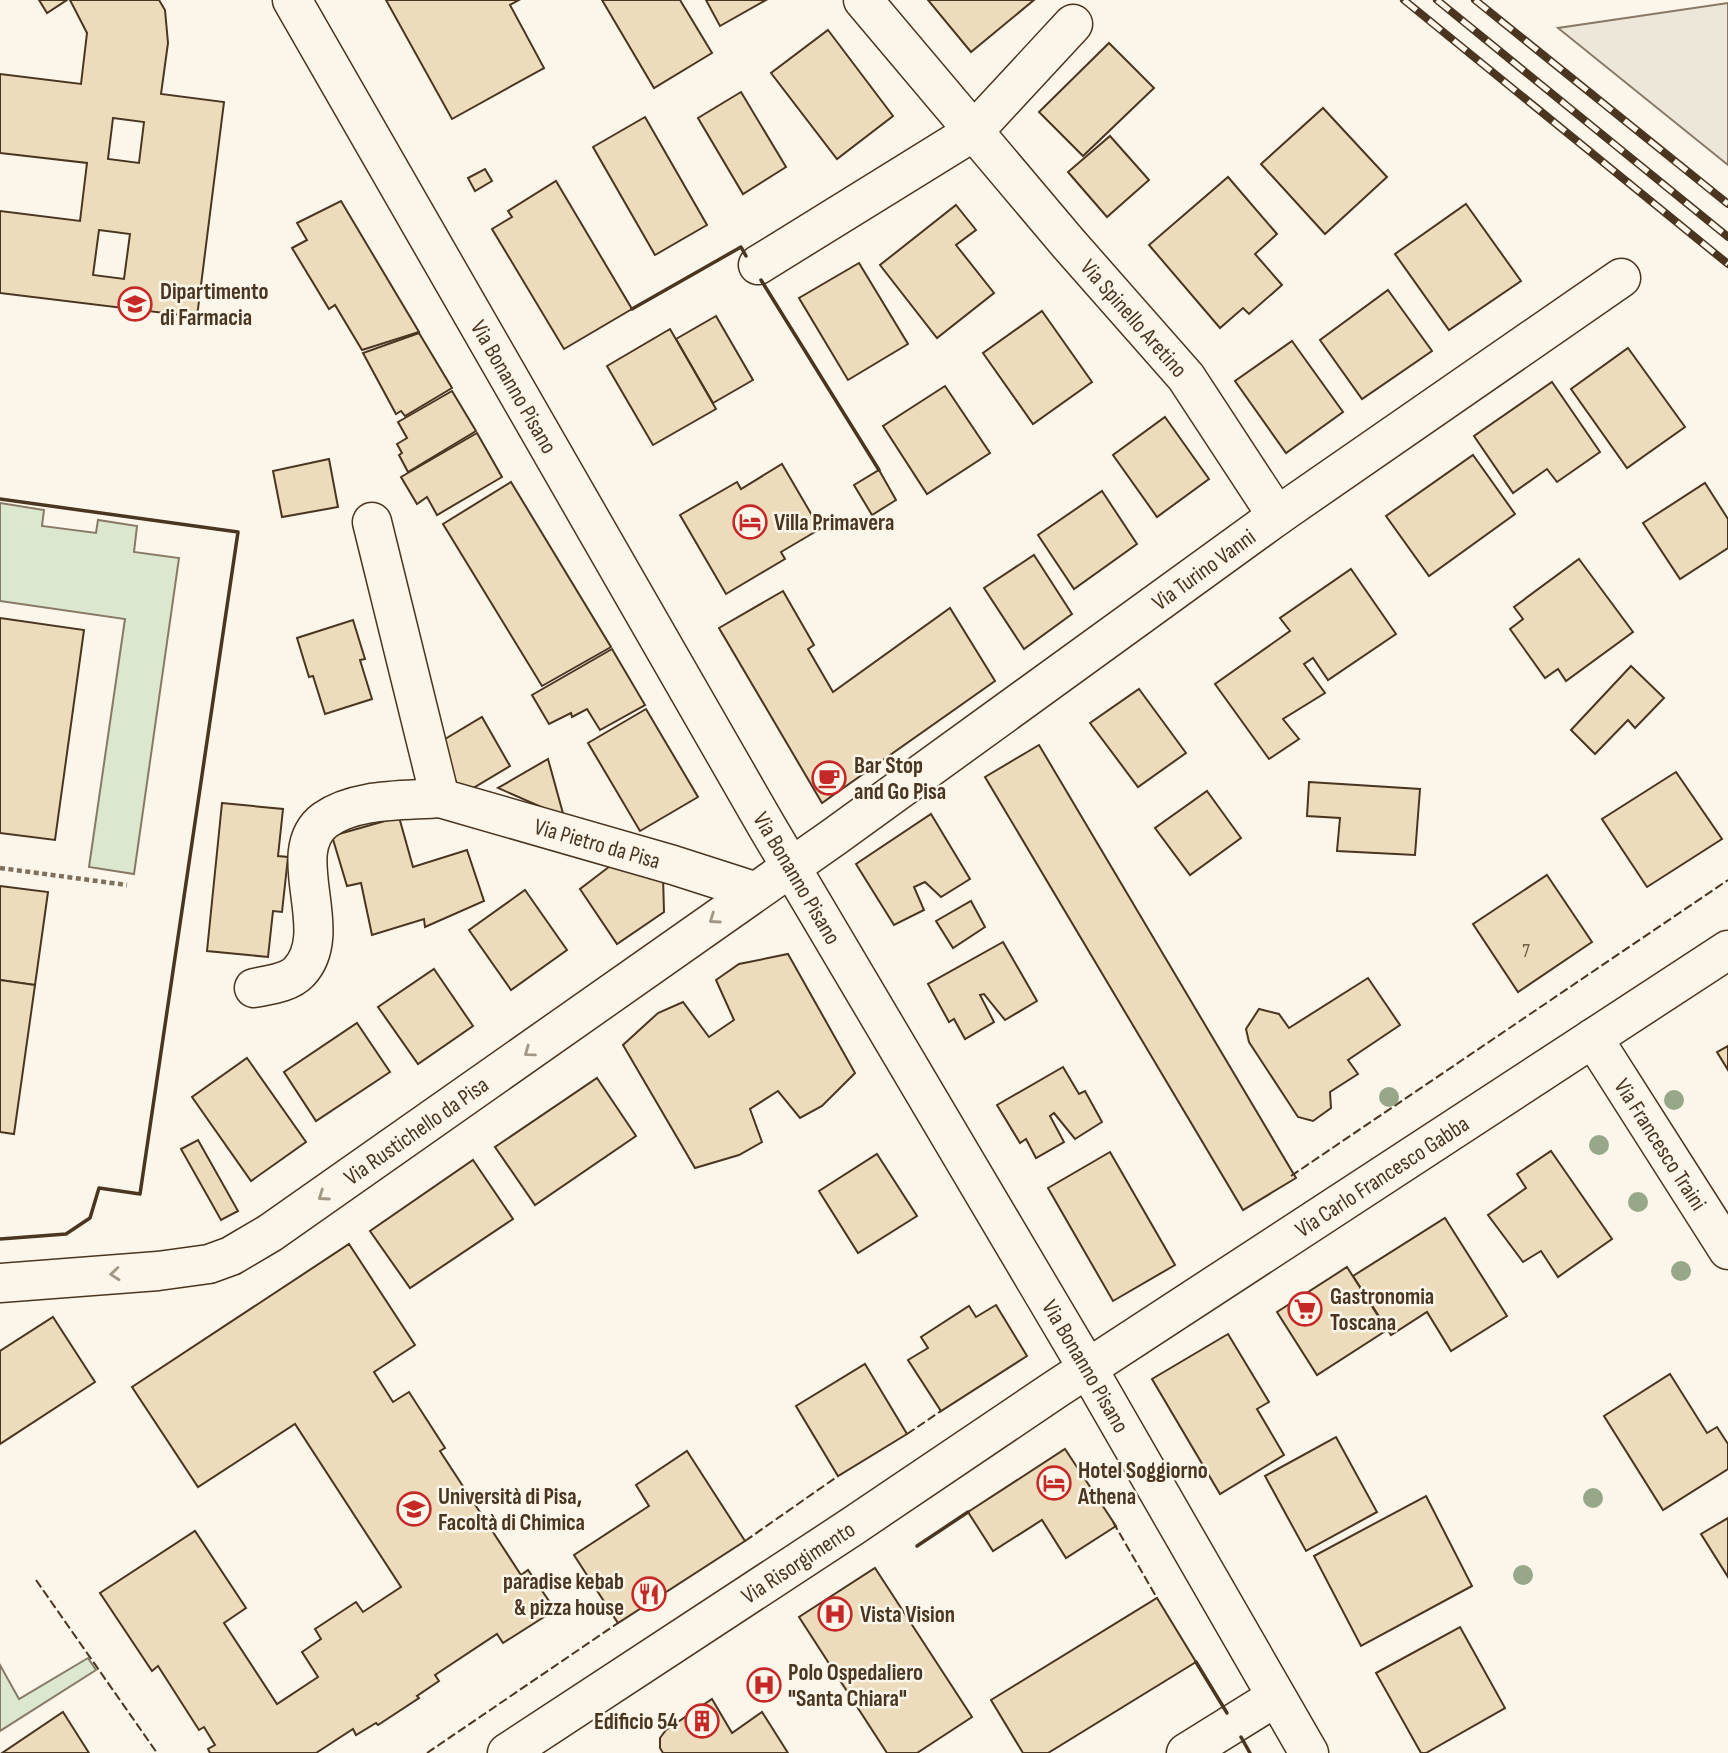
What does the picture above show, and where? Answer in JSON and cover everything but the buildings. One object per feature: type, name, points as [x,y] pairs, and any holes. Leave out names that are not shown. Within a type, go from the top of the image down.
[{"type":"street","name":"Via Bonanno Pisano","points":[[292,0],[790,867],[1088,1369],[1308,1753]]},
{"type":"street","name":"Via Spinello Aretino","points":[[863,0],[1186,377],[1277,516]]},
{"type":"street","points":[[758,265],[974,132],[1073,24]]},
{"type":"street","name":"Via Turino Vanni","points":[[790,867],[1277,516],[1621,278]]},
{"type":"street","points":[[372,522],[440,798]]},
{"type":"street","name":"Via Pietro da Pisa","points":[[254,988],[279,982],[299,973],[314,944],[309,846],[323,821],[352,808],[370,804],[440,798],[754,891]]},
{"type":"street","name":"Via Rustichello da Pisa","points":[[0,1283],[190,1267],[231,1256],[270,1233],[790,867]]},
{"type":"street","name":"Via Carlo Francesco Gabba","points":[[1678,983],[1728,921]]},
{"type":"street","name":"Via Carlo Francesco Gabba","points":[[1088,1369],[1728,950]]},
{"type":"street","name":"Via Carlo Francesco Gabba","points":[[1678,983],[1728,967]]},
{"type":"street","name":"Via Francesco Traini","points":[[1593,1038],[1728,1250]]},
{"type":"street","name":"Via Risorgimento","points":[[507,1753],[1088,1369]]},
{"type":"street","points":[[1186,1753],[1276,1697]]},
{"type":"path","points":[[0,868],[127,886]]},
{"type":"green space","points":[[0,503],[44,510],[42,526],[96,533],[98,520],[137,526],[134,552],[179,558],[134,874],[89,867],[125,619],[0,601]]},
{"type":"green space","points":[[88,1658],[96,1670],[0,1731],[0,1665],[19,1699]]},
{"type":"shaded area","points":[[1728,3],[1728,165],[1558,28]]},
{"type":"railway","points":[[1404,0],[1728,264]]},
{"type":"railway","points":[[1437,0],[1728,237]]},
{"type":"railway","points":[[1475,0],[1728,204]]},
{"type":"fence","points":[[1291,1176],[1728,880]]},
{"type":"fence","points":[[907,1434],[941,1411]]},
{"type":"fence","points":[[745,1541],[838,1476]]},
{"type":"fence","points":[[1113,1522],[1157,1598]]},
{"type":"fence","points":[[36,1580],[157,1753]]},
{"type":"fence","points":[[427,1753],[618,1623]]},
{"type":"wall","points":[[632,309],[741,247],[746,256]]},
{"type":"wall","points":[[761,280],[879,470]]},
{"type":"wall","points":[[0,499],[238,532],[140,1194],[99,1188],[90,1218],[66,1234],[0,1239]]},
{"type":"wall","points":[[917,1546],[968,1512]]},
{"type":"wall","points":[[1196,1662],[1227,1713]]},
{"type":"wall","points":[[1241,1737],[1250,1753]]},
{"type":"place","name":"Dipartimento di Farmacia","points":[[135,304]]},
{"type":"place","name":"Villa Primavera","points":[[750,522]]},
{"type":"place","name":"Bar Stop and Go Pisa","points":[[829,778]]},
{"type":"place","name":"Gastronomia Toscana","points":[[1305,1309]]},
{"type":"place","name":"Hotel Soggiorno Athena","points":[[1054,1483]]},
{"type":"place","name":"Università di Pisa, Facoltà di Chimica","points":[[414,1509]]},
{"type":"place","name":"paradise kebab & pizza house","points":[[649,1594]]},
{"type":"place","name":"Vista Vision","points":[[835,1614]]},
{"type":"place","name":"Polo Ospedaliero \"Santa Chiara\"","points":[[764,1685]]},
{"type":"place","name":"Edificio 54","points":[[702,1721]]}]
